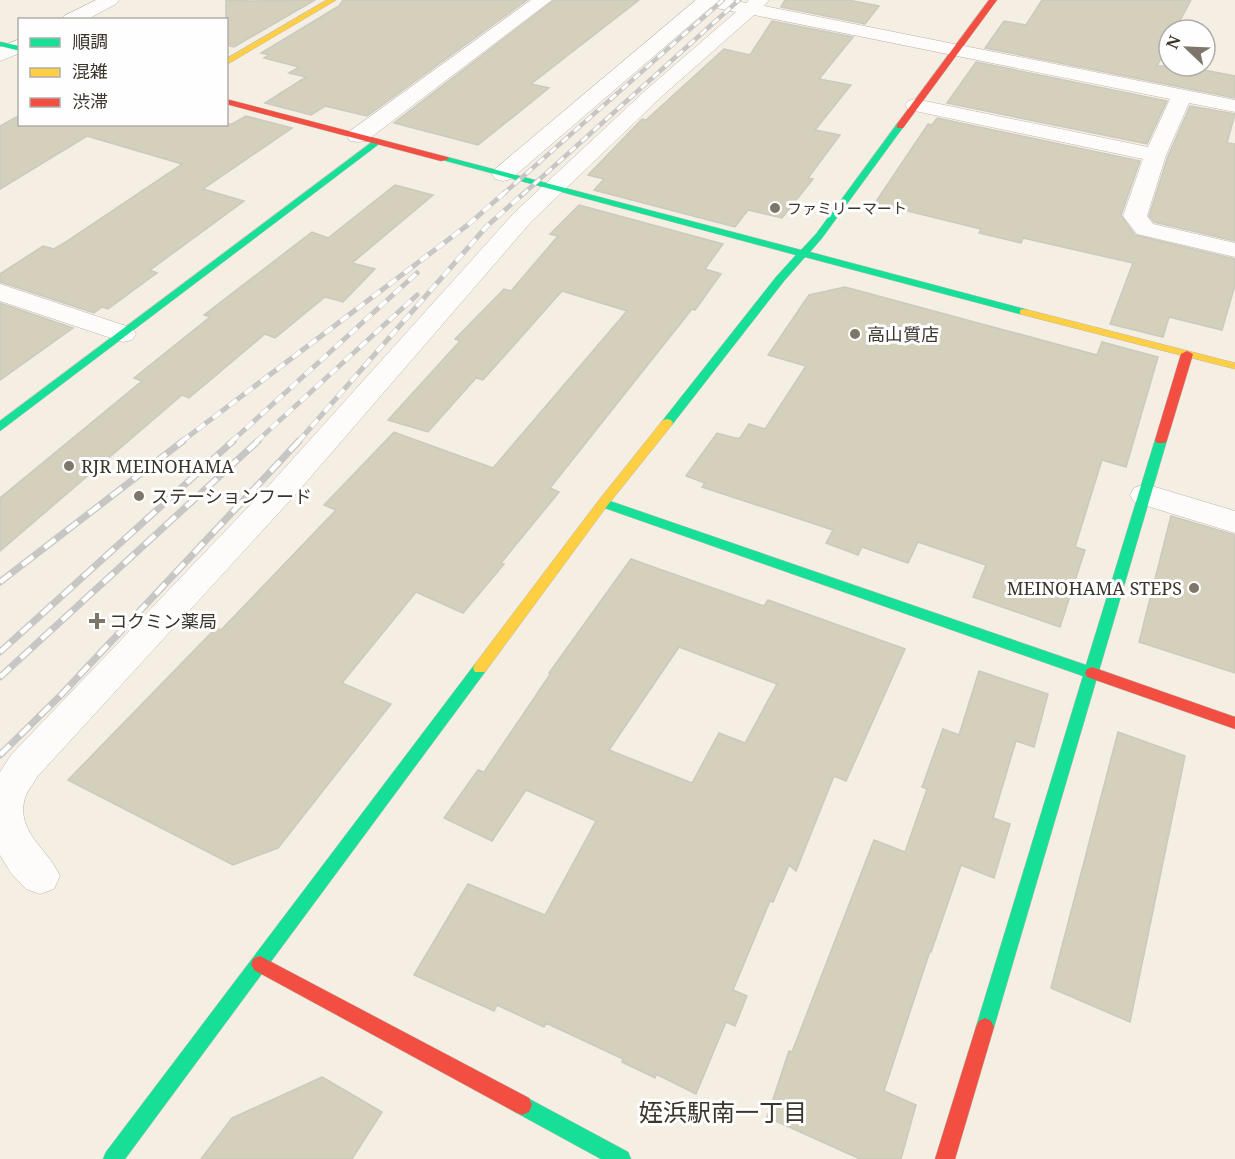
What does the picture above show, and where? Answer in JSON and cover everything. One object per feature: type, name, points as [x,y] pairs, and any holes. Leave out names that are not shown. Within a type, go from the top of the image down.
[{"type":"street","points":[[74,18],[110,0]]},
{"type":"street","points":[[228,62],[332,0]]},
{"type":"street","points":[[358,136],[543,0]]},
{"type":"street","points":[[503,174],[707,0],[755,5],[957,50],[1235,106]]},
{"type":"street","points":[[113,1159],[603,503],[801,254],[819,236],[993,0]]},
{"type":"street","points":[[40,876],[5,829],[6,796],[24,766],[284,488],[523,217],[654,93],[755,5]]},
{"type":"street","points":[[1182,95],[1155,155],[1135,216],[1145,229],[1235,250]]},
{"type":"street","points":[[228,102],[801,254],[1235,366]]},
{"type":"street","points":[[915,105],[1155,155]]},
{"type":"street","points":[[0,427],[380,141]]},
{"type":"street","points":[[0,292],[123,334]]},
{"type":"street","points":[[945,1159],[1187,354]]},
{"type":"street","points":[[1145,495],[1235,522]]},
{"type":"street","points":[[603,503],[1235,723]]},
{"type":"street","points":[[260,964],[621,1159]]},
{"type":"building","points":[[226,0],[315,0],[234,47],[228,46],[228,18],[226,18]]},
{"type":"building","points":[[343,0],[527,0],[367,116],[325,106],[311,115],[265,103],[306,77],[289,73],[299,67],[264,58],[269,55],[261,53],[339,6]]},
{"type":"building","points":[[554,0],[639,0],[531,84],[549,88],[478,145],[394,123]]},
{"type":"building","points":[[785,0],[848,0],[879,6],[865,24],[781,7]]},
{"type":"building","points":[[1042,0],[1191,0],[1181,18],[1157,18],[1157,78],[1217,78],[1217,72],[1235,76],[1235,98],[985,48],[1004,21],[1026,25]]},
{"type":"building","points":[[772,21],[853,37],[819,79],[851,85],[815,130],[840,135],[808,178],[813,179],[782,218],[748,210],[735,227],[594,190],[604,179],[588,175],[642,119],[646,120],[724,49],[750,55]]},
{"type":"building","points":[[976,62],[1167,101],[1147,144],[947,103]]},
{"type":"building","points":[[1190,106],[1235,114],[1227,143],[1235,144],[1235,241],[1154,222],[1149,216],[1168,156]]},
{"type":"building","points":[[18,116],[18,126],[228,126],[246,116],[292,128],[203,189],[244,201],[150,270],[157,273],[108,309],[102,307],[94,313],[0,282],[0,274],[43,246],[54,249],[64,243],[182,164],[87,136],[0,189],[0,126]]},
{"type":"building","points":[[937,118],[1140,161],[1121,215],[1135,235],[1235,259],[1235,285],[1222,330],[1169,317],[1163,337],[1110,324],[1133,263],[1023,238],[1021,243],[979,233],[981,229],[875,203],[928,124],[932,125]]},
{"type":"building","points":[[395,185],[433,195],[352,263],[375,269],[343,302],[325,297],[275,338],[265,334],[189,398],[182,395],[0,551],[0,498],[142,381],[134,378],[210,317],[204,315],[312,232],[328,238]]},
{"type":"building","points":[[579,205],[723,244],[705,269],[721,274],[695,310],[692,309],[550,488],[559,492],[463,613],[416,592],[342,683],[391,704],[278,848],[233,865],[68,780],[216,628],[221,630],[336,510],[324,505],[394,432],[493,468],[627,311],[562,291],[483,380],[476,378],[428,432],[388,420],[460,341],[455,339],[504,289],[511,291],[558,236],[550,234]]},
{"type":"building","points":[[845,287],[1097,355],[1102,342],[1158,357],[1126,467],[1102,460],[1075,547],[1085,550],[1060,627],[973,597],[986,565],[918,542],[908,563],[862,547],[858,555],[826,543],[833,530],[702,487],[705,483],[686,476],[717,433],[740,438],[749,424],[765,429],[806,366],[768,355],[809,295]]},
{"type":"building","points":[[0,303],[73,328],[0,380]]},
{"type":"building","name":"MEINOHAMA STEPS","points":[[1171,516],[1235,535],[1235,673],[1139,642]]},
{"type":"building","points":[[631,559],[764,606],[768,600],[905,649],[846,781],[834,776],[796,871],[789,865],[773,902],[770,901],[733,990],[747,996],[735,1026],[726,1022],[696,1094],[656,1074],[655,1078],[622,1062],[623,1059],[546,1023],[544,1027],[497,1005],[494,1011],[414,975],[468,884],[545,915],[596,821],[526,790],[492,841],[444,818],[478,770],[484,772],[551,673],[549,673]],"holes":[[[679,647],[777,684],[745,743],[719,733],[692,783],[609,750]]]},
{"type":"building","points":[[979,671],[1048,694],[1034,747],[1016,741],[993,818],[1010,824],[994,878],[961,865],[884,1091],[916,1105],[901,1159],[860,1159],[767,1117],[789,1051],[792,1052],[874,840],[905,852],[927,789],[922,787],[943,729],[959,735]]},
{"type":"building","points":[[1118,732],[1185,756],[1130,1022],[1051,988]]},
{"type":"building","points":[[322,1077],[382,1112],[352,1159],[201,1159],[232,1118]]},
{"type":"railway","points":[[502,195],[723,0]]},
{"type":"railway","points":[[522,195],[739,0]]},
{"type":"railway","points":[[181,442],[469,224],[504,193]]},
{"type":"railway","points":[[298,442],[487,226],[524,193]]},
{"type":"railway","points":[[231,442],[417,273]]},
{"type":"railway","points":[[256,442],[417,295]]},
{"type":"railway","points":[[0,582],[183,441]]},
{"type":"railway","points":[[0,652],[233,441]]},
{"type":"railway","points":[[0,677],[258,441]]},
{"type":"railway","points":[[0,755],[61,695],[299,441]]},
{"type":"traffic: fast","points":[[0,44],[18,48]]},
{"type":"traffic: fast","points":[[667,423],[780,279],[819,236],[900,126]]},
{"type":"traffic: fast","points":[[0,427],[379,141]]},
{"type":"traffic: fast","points":[[444,159],[1024,312]]},
{"type":"traffic: fast","points":[[985,1027],[1161,440]]},
{"type":"traffic: fast","points":[[603,503],[1092,673]]},
{"type":"traffic: fast","points":[[113,1159],[480,668]]},
{"type":"traffic: fast","points":[[522,1105],[621,1159]]},
{"type":"traffic: slow","points":[[228,62],[332,0]]},
{"type":"traffic: slow","points":[[1024,312],[1235,366]]},
{"type":"traffic: slow","points":[[480,668],[603,503],[667,423]]},
{"type":"traffic: jam","points":[[900,126],[993,0]]},
{"type":"traffic: jam","points":[[228,102],[444,159]]},
{"type":"traffic: jam","points":[[1161,440],[1187,354]]},
{"type":"traffic: jam","points":[[1092,673],[1235,723]]},
{"type":"traffic: jam","points":[[260,964],[522,1105]]},
{"type":"traffic: jam","points":[[945,1159],[985,1027]]},
{"type":"place","name":"ファミリーマート","points":[[775,208]]},
{"type":"place","name":"高山質店","points":[[855,334]]},
{"type":"place","name":"RJR MEINOHAMA","points":[[69,466]]},
{"type":"place","name":"ステーションフード","points":[[139,496]]},
{"type":"place","name":"MEINOHAMA STEPS","points":[[1194,588]]},
{"type":"place","name":"コクミン薬局","points":[[97,621]]},
{"type":"district","name":"姪浜駅南一丁目","points":[[723,1111]]}]
